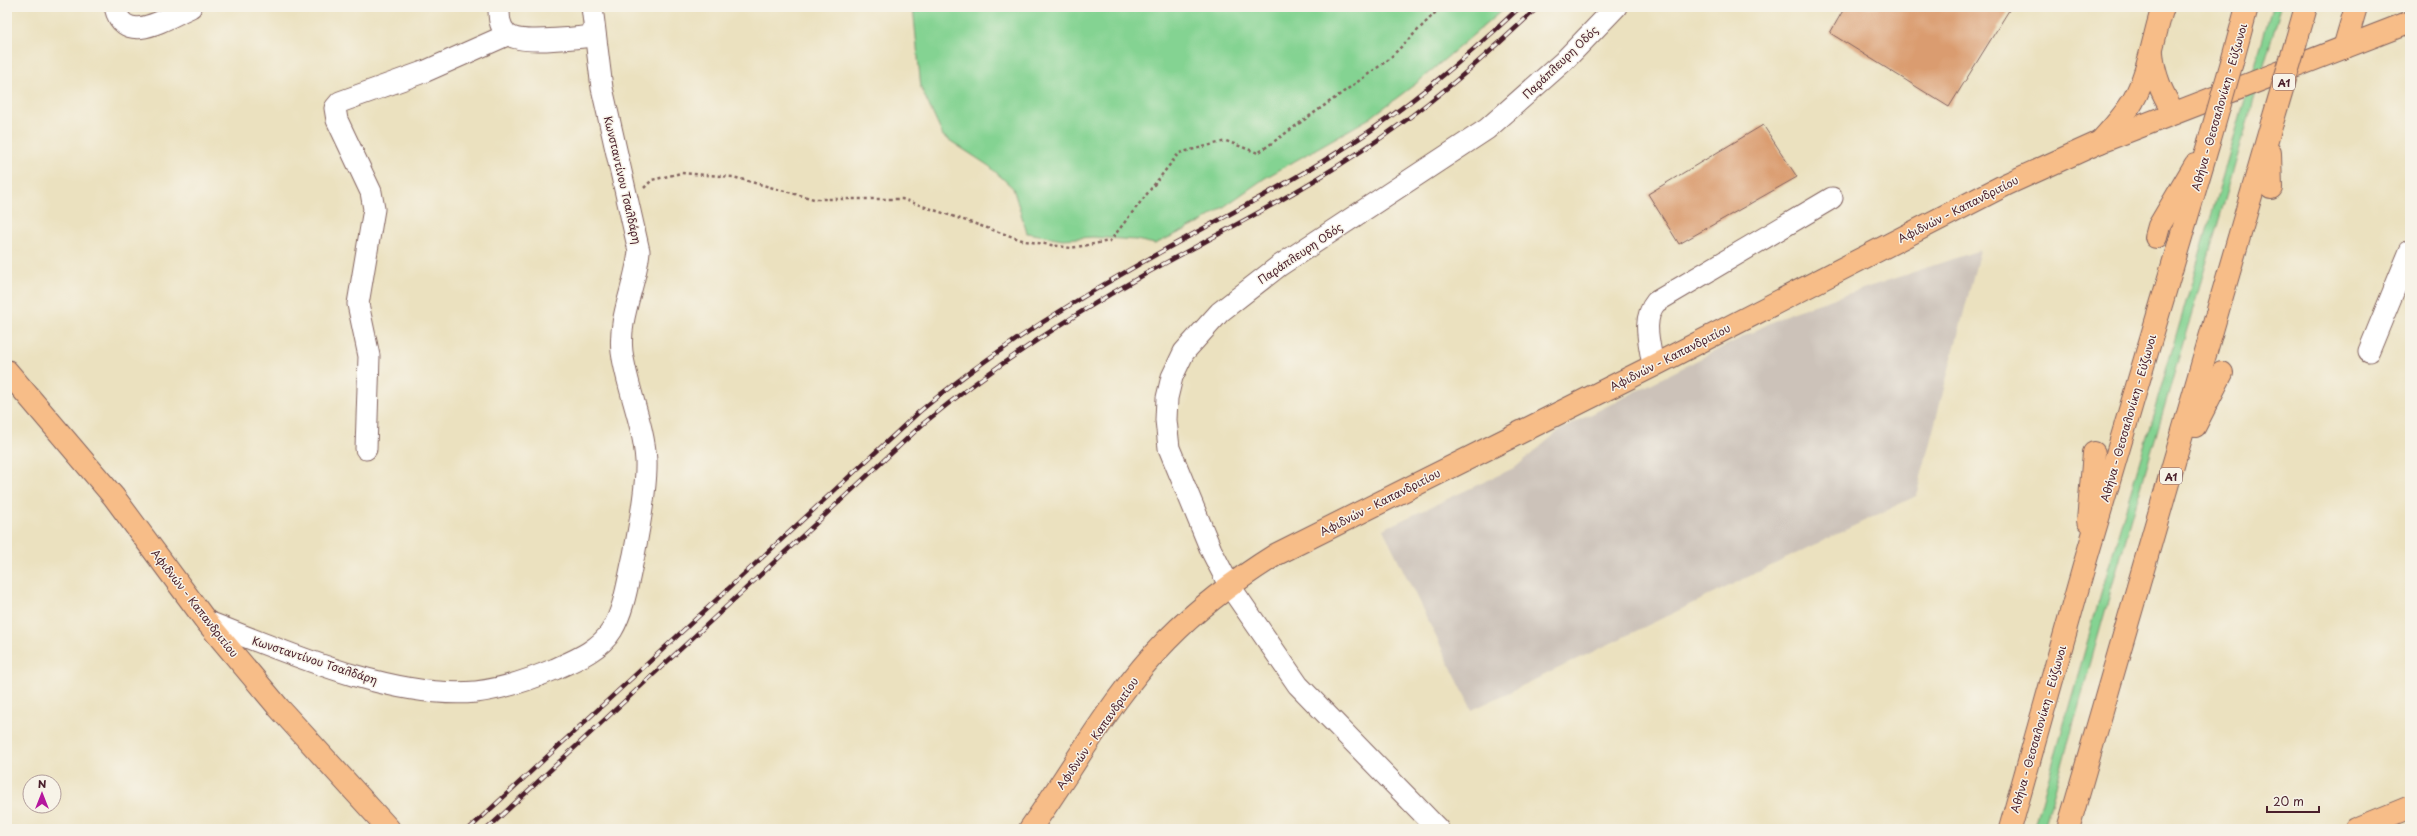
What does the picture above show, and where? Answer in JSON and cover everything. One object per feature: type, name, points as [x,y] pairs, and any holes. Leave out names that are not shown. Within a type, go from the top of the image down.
[{"type":"main road","points":[[2100,142],[2118,122],[2133,101],[2151,52],[2163,7]]},
{"type":"main road","name":"Αθήνα - Θεσσαλονίκη - Εύζωνοι","points":[[2010,829],[2084,566],[2209,142],[2247,7]]},
{"type":"main road","name":"Α1","points":[[2068,829],[2306,7]]},
{"type":"main road","points":[[2344,48],[2356,7]]},
{"type":"main road","name":"Αφιδνών - Καπανδριτίου","points":[[1030,829],[1124,692],[1166,640],[1229,585],[1277,554],[1653,366],[1946,214],[2100,142],[2410,22]]},
{"type":"main road","points":[[2151,52],[2154,72],[2161,91],[2174,113]]},
{"type":"main road","points":[[2271,128],[2271,188]]},
{"type":"main road","points":[[2156,237],[2159,226],[2182,185],[2209,142]]},
{"type":"main road","name":"Αφιδνών - Καπανδριτίου","points":[[7,371],[114,497],[206,621],[279,708],[389,829]]},
{"type":"main road","points":[[2172,472],[2222,373]]},
{"type":"main road","points":[[2084,566],[2094,453]]},
{"type":"main road","points":[[2356,829],[2410,807]]},
{"type":"street","points":[[115,7],[117,16],[128,27],[141,29],[191,7]]},
{"type":"street","points":[[499,7],[500,24],[507,35],[522,40],[595,36]]},
{"type":"street","name":"Κωνσταντίνου Τσαλδάρη","points":[[206,621],[350,673],[414,690],[444,693],[476,692],[505,687],[534,678],[576,660],[595,648],[611,632],[620,614],[626,593],[639,528],[646,461],[622,351],[622,325],[637,272],[639,251],[614,148],[602,88],[592,7]]},
{"type":"street","name":"Παράπλευρη Οδός","points":[[1438,829],[1298,685],[1229,585],[1208,543],[1169,448],[1166,420],[1167,398],[1172,377],[1184,352],[1220,312],[1279,266],[1487,129],[1564,61],[1616,7]]},
{"type":"street","points":[[366,449],[369,356],[358,304],[374,209],[371,192],[337,120],[335,108],[340,102],[426,71],[507,35]]},
{"type":"street","points":[[1653,366],[1647,328],[1648,311],[1656,302],[1832,198]]},
{"type":"street","points":[[2370,351],[2410,251]]},
{"type":"path","points":[[628,204],[652,180],[681,173],[733,178],[814,199],[902,199],[1025,241],[1071,248],[1110,241],[1179,153],[1226,141],[1258,153],[1388,60],[1441,7]]},
{"type":"shaded area","points":[[1980,250],[1916,496],[1472,710],[1383,529],[1516,467],[1560,430],[1790,313]]},
{"type":"green space","points":[[913,7],[1506,7],[1418,82],[1370,118],[1265,178],[1202,222],[1155,244],[1136,240],[1093,237],[1063,239],[1027,233],[1013,188],[989,166],[943,136],[921,88]]},
{"type":"green space","points":[[2272,7],[2281,7],[2115,576],[2044,829],[2034,829],[2107,573]]},
{"type":"building","points":[[1845,7],[2011,7],[1949,107],[1830,33]]},
{"type":"building","points":[[1763,125],[1797,177],[1679,244],[1648,194]]},
{"type":"railway","points":[[469,829],[919,412],[944,391],[1024,334],[1079,299],[1297,177],[1372,130],[1438,80],[1520,7]]},
{"type":"railway","points":[[487,829],[924,423],[950,402],[1032,343],[1089,307],[1147,273],[1306,185],[1382,137],[1429,103],[1538,7]]}]
